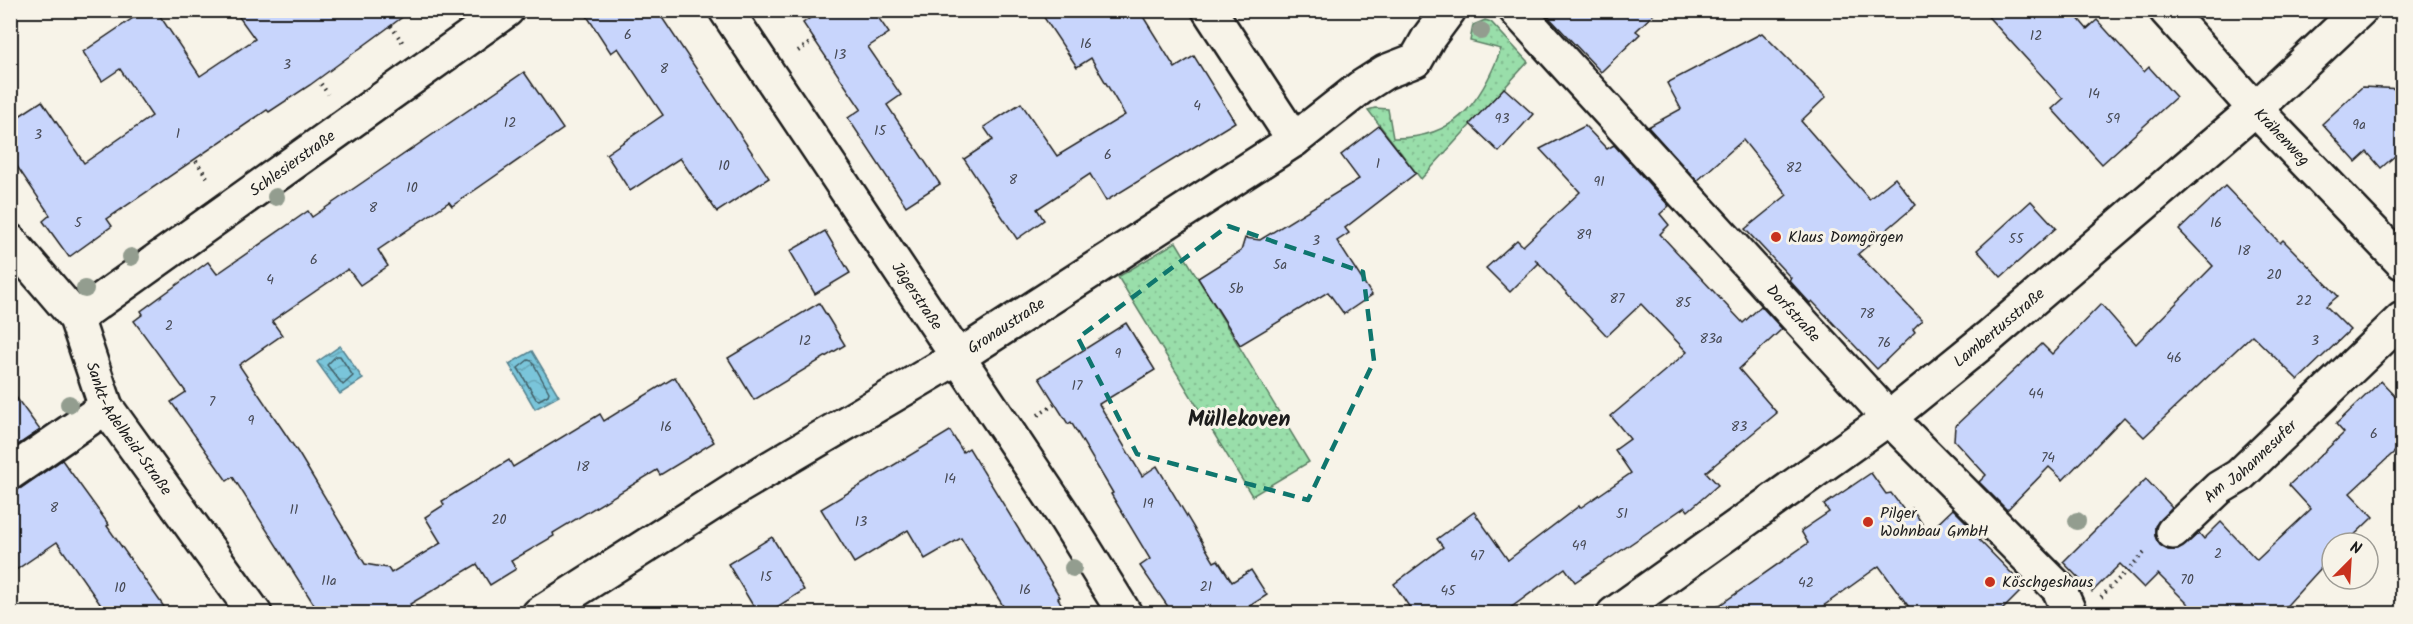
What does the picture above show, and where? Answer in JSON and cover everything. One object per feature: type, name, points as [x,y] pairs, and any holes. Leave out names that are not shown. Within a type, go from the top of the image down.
[{"type":"street","name":"Schlesierstraße","points":[[76,318],[507,10]]},
{"type":"street","name":"Jägerstraße","points":[[726,10],[1066,519],[1125,614]]},
{"type":"street","points":[[1209,10],[1294,140]]},
{"type":"street","name":"Gronaustraße","points":[[538,614],[738,487],[958,357],[1294,140],[1360,88],[1385,72],[1416,60],[1429,37],[1449,10]]},
{"type":"street","name":"Dorfstraße","points":[[1516,10],[1889,418],[2059,589],[2083,608]]},
{"type":"street","name":"Krähenweg","points":[[2166,10],[2254,109],[2403,262]]},
{"type":"street","name":"Lambertusstraße","points":[[1614,614],[1889,418],[1990,336],[2254,109],[2360,10]]},
{"type":"street","name":"Sankt-Adelheid-Straße","points":[[10,241],[76,318],[106,407],[255,614]]},
{"type":"street","name":"Am Johannesufer","points":[[2172,532],[2219,488],[2239,476],[2403,319]]},
{"type":"street","points":[[10,473],[106,407]]},
{"type":"path","points":[[2083,608],[2162,535],[2172,532]]},
{"type":"highlighted area","points":[[1228,226],[1363,272],[1374,361],[1308,500],[1137,454],[1078,338]]},
{"type":"green space","points":[[1485,20],[1491,22],[1528,62],[1421,179],[1368,110],[1388,109],[1393,138],[1415,137],[1449,125],[1474,101],[1484,86],[1501,49],[1470,41],[1473,25]]},
{"type":"green space","points":[[1176,242],[1309,462],[1252,496],[1118,277]]},
{"type":"water","points":[[340,346],[363,379],[340,394],[317,362]]},
{"type":"water","points":[[532,351],[559,396],[535,409],[509,364]]},
{"type":"building","points":[[145,10],[156,10],[200,76],[255,39],[234,10],[412,10],[310,85],[269,112],[267,110],[107,219],[112,226],[69,257],[43,221],[50,215],[10,156],[10,122],[42,101],[84,163],[152,116],[120,69],[102,81],[83,52]]},
{"type":"building","points":[[583,10],[657,10],[769,178],[717,212],[680,158],[630,191],[606,154],[663,115],[618,48],[611,53]]},
{"type":"building","points":[[822,10],[873,10],[889,33],[868,47],[901,95],[887,105],[940,184],[906,206],[848,118],[861,109],[803,23]]},
{"type":"building","points":[[1039,10],[1139,10],[1175,68],[1194,56],[1235,122],[1106,201],[1090,174],[1037,209],[1044,220],[1017,239],[964,159],[993,140],[984,127],[1021,103],[1057,156],[1125,115],[1091,58],[1077,67]]},
{"type":"building","points":[[1542,10],[1658,10],[1636,31],[1640,34],[1601,72]]},
{"type":"building","points":[[1982,10],[2071,10],[2087,29],[2097,20],[2144,72],[2149,67],[2176,97],[2102,164],[2052,109],[2063,99]]},
{"type":"building","points":[[1762,33],[1826,97],[1801,121],[1869,199],[1895,178],[1916,205],[1858,254],[1922,320],[1913,329],[1915,332],[1877,369],[1812,301],[1810,303],[1789,280],[1791,278],[1745,229],[1787,195],[1743,140],[1697,181],[1648,127],[1681,109],[1667,83]]},
{"type":"building","points":[[524,72],[563,129],[452,206],[449,202],[378,250],[388,266],[360,285],[348,269],[272,321],[282,335],[239,365],[299,454],[365,564],[388,568],[391,573],[441,543],[425,517],[444,505],[442,501],[509,460],[513,467],[600,414],[604,421],[675,377],[714,442],[660,475],[657,470],[553,533],[554,536],[511,561],[516,569],[490,585],[477,564],[410,604],[416,614],[320,614],[233,477],[227,481],[171,402],[186,392],[134,321],[143,314],[141,311],[208,262],[217,274],[308,211],[312,217]]},
{"type":"building","points":[[2362,87],[2403,89],[2403,149],[2381,168],[2367,152],[2356,162],[2322,124]]},
{"type":"building","points":[[1504,88],[1533,114],[1499,152],[1470,124]]},
{"type":"building","points":[[1379,126],[1416,173],[1345,228],[1349,233],[1337,241],[1372,295],[1344,314],[1328,292],[1240,345],[1198,278],[1241,251],[1245,238],[1260,240],[1359,179],[1341,155]]},
{"type":"building","points":[[1585,126],[1607,149],[1614,145],[1669,206],[1660,214],[1669,225],[1660,234],[1743,323],[1761,306],[1782,329],[1739,369],[1777,413],[1706,472],[1718,485],[1688,511],[1685,507],[1575,582],[1565,568],[1502,614],[1414,614],[1394,584],[1443,547],[1437,539],[1474,512],[1508,560],[1579,506],[1580,508],[1631,473],[1615,450],[1630,439],[1611,416],[1687,352],[1641,304],[1607,336],[1539,263],[1510,292],[1486,268],[1517,240],[1523,246],[1580,192],[1540,149]]},
{"type":"building","points":[[2225,186],[2280,243],[2283,240],[2338,296],[2326,306],[2350,330],[2298,380],[2252,335],[2144,437],[2124,417],[2063,480],[2049,467],[2007,510],[1979,482],[1986,475],[1954,440],[1955,426],[2042,344],[2052,354],[2101,304],[2136,344],[2213,266],[2179,230]]},
{"type":"building","points":[[2031,201],[2056,228],[2001,277],[1977,250]]},
{"type":"building","points":[[825,231],[850,273],[815,294],[790,251]]},
{"type":"building","points":[[819,303],[845,345],[754,400],[728,358]]},
{"type":"building","points":[[1126,323],[1155,370],[1099,404],[1142,476],[1157,466],[1214,562],[1218,560],[1232,582],[1251,570],[1267,595],[1248,607],[1252,614],[1173,614],[1140,566],[1150,559],[1111,494],[1113,493],[1071,422],[1068,424],[1039,378]]},
{"type":"building","points":[[2381,381],[2403,404],[2403,444],[2350,493],[2373,517],[2358,531],[2320,531],[2320,569],[2279,614],[2198,614],[2158,574],[2144,588],[2120,564],[2092,592],[2063,562],[2146,479],[2172,507],[2155,526],[2155,536],[2160,545],[2168,550],[2178,550],[2199,533],[2204,539],[2221,522],[2257,560],[2311,509],[2289,485],[2344,433],[2336,424]]},
{"type":"building","points":[[10,389],[40,430],[10,450]]},
{"type":"building","points":[[950,431],[963,452],[969,448],[1060,597],[1058,598],[1067,614],[1008,614],[961,538],[925,559],[908,530],[854,563],[821,509]]},
{"type":"building","points":[[62,460],[169,614],[107,614],[57,542],[10,574],[10,492],[21,488]]},
{"type":"building","points":[[1871,473],[1886,494],[1891,493],[1906,513],[1912,508],[1928,533],[1953,509],[1981,537],[1979,540],[2025,587],[1998,614],[1914,614],[1879,566],[1812,614],[1707,614],[1808,543],[1801,531],[1829,512],[1824,505]]},
{"type":"building","points":[[772,537],[804,590],[766,614],[758,614],[728,564]]},
{"type":"place","name":"Klaus Domgörgen","points":[[1776,237]]},
{"type":"place","name":"Pilger Wohnbau GmbH","points":[[1868,522]]},
{"type":"place","name":"Köschgeshaus","points":[[1990,582]]},
{"type":"district","name":"Müllekoven","points":[[1239,420]]}]
